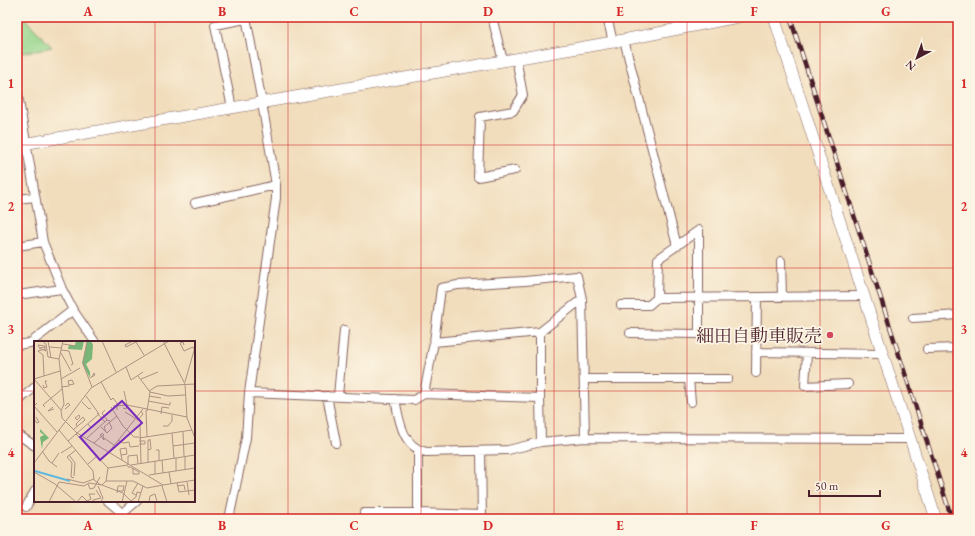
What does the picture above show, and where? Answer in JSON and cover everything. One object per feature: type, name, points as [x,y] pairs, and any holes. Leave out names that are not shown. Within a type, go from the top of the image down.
[{"type":"street","points":[[493,17],[502,61]]},
{"type":"street","points":[[607,17],[618,41],[677,246]]},
{"type":"street","points":[[22,144],[618,41],[738,17]]},
{"type":"street","points":[[774,17],[936,519]]},
{"type":"street","points":[[229,519],[246,438],[249,393],[276,198],[276,185],[246,18],[215,25],[232,108]]},
{"type":"street","points":[[515,170],[478,177],[480,117],[512,111],[523,95],[516,58]]},
{"type":"street","points":[[17,96],[18,95],[22,144],[35,196],[43,242],[62,289],[73,310],[94,341]]},
{"type":"street","points":[[195,203],[276,185]]},
{"type":"street","points":[[17,199],[35,196]]},
{"type":"street","points":[[630,333],[699,334],[699,230],[658,259],[657,298]]},
{"type":"street","points":[[17,246],[43,242]]},
{"type":"street","points":[[781,261],[782,297]]},
{"type":"street","points":[[424,394],[442,288],[458,285],[577,276],[582,300],[585,438]]},
{"type":"street","points":[[17,295],[62,289]]},
{"type":"street","points":[[621,305],[649,305],[657,298],[864,296]]},
{"type":"street","points":[[756,373],[757,297]]},
{"type":"street","points":[[434,342],[540,332],[582,300]]},
{"type":"street","points":[[17,345],[30,343],[73,310]]},
{"type":"street","points":[[913,318],[958,315]]},
{"type":"street","points":[[338,396],[344,330]]},
{"type":"street","points":[[540,332],[541,442]]},
{"type":"street","points":[[927,349],[958,348]]},
{"type":"street","points":[[756,352],[882,354]]},
{"type":"street","points":[[807,353],[805,386],[848,384]]},
{"type":"street","points":[[584,379],[728,379]]},
{"type":"street","points":[[689,379],[691,402]]},
{"type":"street","points":[[17,402],[34,388]]},
{"type":"street","points":[[249,393],[414,400],[424,394],[540,398]]},
{"type":"street","points":[[327,396],[336,443]]},
{"type":"street","points":[[395,399],[400,427],[408,441],[418,450],[426,452],[508,450],[541,442],[585,438],[909,439]]},
{"type":"street","points":[[17,434],[34,445]]},
{"type":"street","points":[[418,450],[418,516]]},
{"type":"street","points":[[364,519],[364,513],[482,517],[481,451]]},
{"type":"street","points":[[26,507],[34,493]]},
{"type":"street","points":[[109,502],[123,517],[137,502]]},
{"type":"green space","points":[[17,17],[29,17],[26,20],[52,47],[17,54]]},
{"type":"railway","points":[[790,17],[952,519]]},
{"type":"place","name":"細田自動車販売","points":[[830,335]]}]
